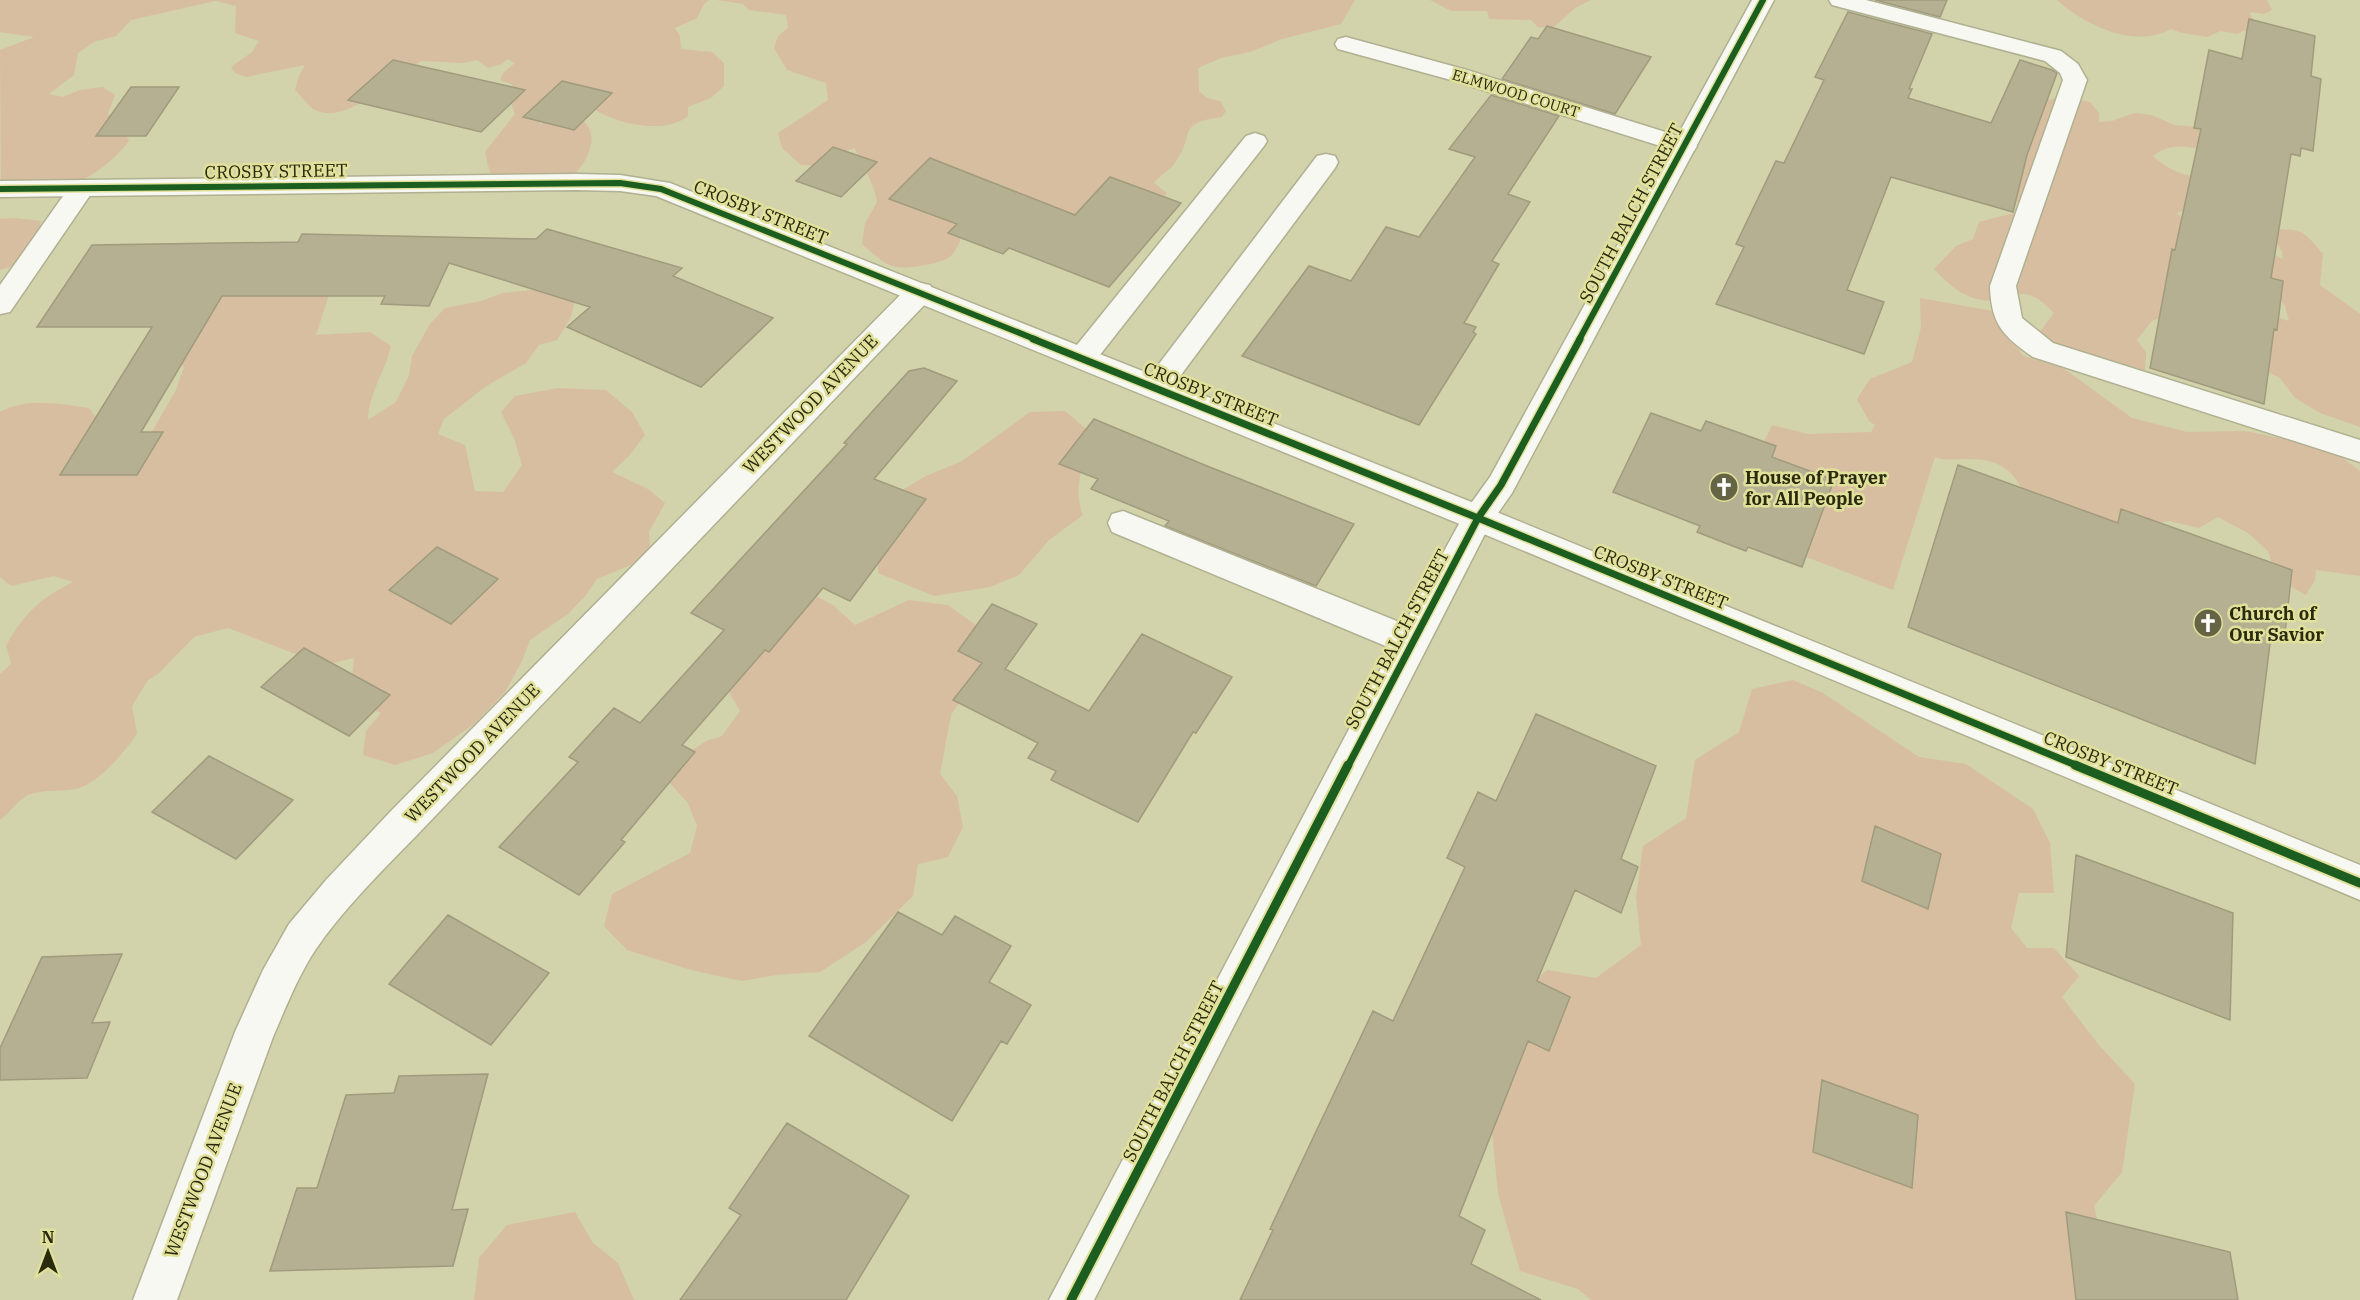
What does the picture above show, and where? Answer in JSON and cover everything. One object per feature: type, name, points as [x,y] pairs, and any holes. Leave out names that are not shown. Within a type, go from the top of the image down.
[{"type":"street","name":"SOUTH BALCH STREET","points":[[1071,1300],[1478,518],[1501,485],[1763,0]]},
{"type":"street","points":[[1840,0],[2054,56],[2070,69],[2075,80],[2003,286],[2003,309],[2017,332],[2043,350],[2360,451]]},
{"type":"street","name":"ELMWOOD COURT","points":[[1346,44],[1459,75],[1685,146]]},
{"type":"street","points":[[1082,358],[1255,141]]},
{"type":"street","points":[[1156,388],[1326,162]]},
{"type":"street","name":"CROSBY STREET","points":[[0,189],[620,183],[671,192],[1478,518],[2360,883]]},
{"type":"street","points":[[0,305],[82,188]]},
{"type":"street","name":"WESTWOOD AVENUE","points":[[155,1300],[255,1032],[277,983],[302,937],[339,892],[404,823],[920,292]]},
{"type":"street","points":[[1123,523],[1412,642]]},
{"type":"shaded area","points":[[0,0],[709,0],[704,4],[697,18],[675,28],[680,36],[681,49],[712,52],[724,63],[724,86],[711,98],[688,107],[688,116],[679,122],[667,125],[627,123],[592,108],[541,116],[540,125],[556,115],[579,114],[588,126],[591,134],[590,149],[577,172],[557,185],[491,186],[485,152],[515,114],[509,97],[513,85],[500,80],[503,73],[515,63],[507,59],[502,64],[488,68],[477,60],[463,63],[421,61],[371,97],[341,111],[327,113],[312,108],[295,90],[305,65],[246,77],[235,73],[231,67],[252,52],[259,41],[235,33],[236,6],[215,1],[131,20],[116,36],[94,42],[78,53],[74,75],[49,94],[63,97],[80,90],[103,87],[115,95],[108,114],[121,125],[129,141],[102,167],[72,185],[38,195],[1,199],[0,50],[34,37],[0,32]]},
{"type":"shaded area","points":[[717,0],[1355,0],[1341,24],[1282,39],[1250,52],[1221,58],[1198,68],[1199,91],[1207,98],[1220,101],[1226,111],[1222,117],[1198,123],[1189,131],[1175,163],[1154,183],[1167,193],[1159,201],[1123,214],[965,226],[957,248],[948,258],[915,267],[902,267],[892,266],[883,261],[862,244],[865,223],[877,202],[871,181],[855,148],[837,154],[819,166],[801,165],[782,148],[778,133],[828,100],[826,83],[787,70],[774,48],[778,36],[788,28],[786,15],[749,10],[743,4]]},
{"type":"shaded area","points":[[1430,0],[1591,0],[1575,8],[1553,28],[1538,27],[1531,20],[1489,19],[1487,11],[1451,11]]},
{"type":"shaded area","points":[[2057,0],[2267,0],[2272,10],[2264,14],[2250,12],[2251,17],[2257,23],[2255,32],[2243,31],[2237,34],[2220,31],[2208,37],[2171,29],[2157,35],[2142,37],[2111,32],[2096,26]]},
{"type":"shaded area","points":[[2061,97],[2090,102],[2099,113],[2099,122],[2112,121],[2134,113],[2152,115],[2174,125],[2210,128],[2225,156],[2179,147],[2170,148],[2153,156],[2181,173],[2214,180],[2197,205],[2177,213],[2186,223],[2259,248],[2283,259],[2282,252],[2270,230],[2296,230],[2306,235],[2323,254],[2320,285],[2360,314],[2360,427],[2320,413],[2295,398],[2280,378],[2237,356],[2254,310],[2289,321],[2285,306],[2273,290],[2178,311],[2152,321],[2137,340],[2146,352],[2145,372],[2113,381],[2084,370],[2039,333],[2054,313],[2044,303],[2027,294],[2015,295],[1998,301],[1976,299],[1947,282],[1934,269],[1956,246],[1973,239],[1979,222],[2018,212],[2016,196],[2038,102]]},
{"type":"shaded area","points":[[0,219],[41,221],[37,238],[23,258],[0,270]]},
{"type":"shaded area","points":[[212,285],[330,292],[316,335],[370,332],[391,346],[371,400],[368,420],[396,402],[409,375],[412,356],[430,324],[445,308],[481,301],[503,293],[550,288],[576,296],[571,317],[557,340],[539,345],[526,363],[485,387],[444,419],[438,434],[465,445],[475,491],[503,492],[522,465],[514,438],[501,412],[515,396],[558,388],[606,390],[632,412],[645,435],[629,456],[612,472],[648,489],[665,503],[649,532],[650,545],[640,561],[597,579],[568,614],[530,640],[522,661],[505,692],[474,724],[433,753],[395,765],[363,755],[366,731],[381,713],[371,709],[352,680],[354,658],[324,665],[228,628],[194,637],[158,674],[148,680],[132,706],[137,734],[104,773],[79,788],[28,795],[0,820],[0,674],[11,664],[6,646],[19,625],[34,608],[51,594],[73,582],[54,576],[11,586],[0,577],[0,412],[22,404],[33,403],[89,408],[132,466],[176,390],[184,367],[175,355]]},
{"type":"shaded area","points":[[1920,298],[1993,311],[2023,356],[2063,368],[2132,418],[2187,432],[2245,431],[2329,448],[2360,471],[2360,576],[2316,570],[2315,580],[2306,595],[2277,579],[2268,551],[2248,533],[2218,517],[2199,528],[2169,521],[2139,527],[2132,538],[2028,501],[2017,480],[2004,467],[1996,463],[1987,460],[1935,457],[1893,590],[1806,557],[1772,457],[1776,447],[1764,442],[1772,425],[1808,434],[1871,432],[1875,425],[1869,421],[1857,399],[1870,379],[1912,362],[1921,327]]},
{"type":"shaded area","points":[[1065,411],[1091,433],[1078,494],[1083,515],[1049,540],[1019,575],[990,587],[934,596],[878,573],[877,527],[892,496],[926,476],[962,461],[1030,412]]},
{"type":"shaded area","points":[[816,596],[833,605],[855,625],[909,600],[948,605],[984,631],[987,671],[967,691],[951,715],[940,774],[957,796],[963,827],[948,857],[918,864],[913,896],[866,942],[820,972],[775,975],[742,981],[691,970],[627,950],[604,926],[612,894],[690,853],[697,826],[688,803],[665,778],[681,758],[706,741],[722,736],[740,711],[724,683]]},
{"type":"shaded area","points":[[1793,680],[1823,693],[1919,757],[1966,764],[2033,809],[2050,843],[2054,893],[2019,893],[2011,928],[2027,948],[2054,948],[2079,976],[2062,997],[2098,1044],[2135,1084],[2122,1172],[2094,1206],[2107,1263],[2125,1300],[1591,1300],[1578,1289],[1520,1271],[1498,1194],[1489,1101],[1515,1000],[1547,970],[1596,978],[1641,945],[1636,897],[1643,846],[1686,818],[1695,760],[1739,732],[1752,689]]},
{"type":"shaded area","points":[[575,1212],[593,1243],[618,1263],[634,1300],[474,1300],[479,1258],[507,1225]]},
{"type":"building","points":[[1875,0],[1947,0],[1940,17]]},
{"type":"building","points":[[1848,12],[1932,34],[1909,89],[1912,89],[1908,98],[1991,123],[2020,60],[2057,73],[2027,155],[2013,212],[1891,177],[1847,290],[1884,302],[1864,354],[1716,304],[1744,247],[1736,244],[1776,161],[1784,163],[1824,80],[1815,77]]},
{"type":"building","points":[[2249,19],[2315,36],[2311,76],[2321,79],[2313,151],[2301,148],[2300,156],[2291,154],[2271,278],[2283,281],[2264,404],[2150,368],[2172,249],[2175,250],[2201,129],[2194,128],[2209,50],[2242,59]]},
{"type":"building","points":[[1547,26],[1651,57],[1615,114],[1502,79],[1531,37],[1538,39]]},
{"type":"building","points":[[393,60],[525,90],[481,132],[348,100]]},
{"type":"building","points":[[562,81],[612,93],[574,130],[523,117]]},
{"type":"building","points":[[131,87],[179,87],[146,136],[96,136]]},
{"type":"building","points":[[1491,95],[1559,116],[1508,194],[1530,202],[1492,261],[1499,264],[1464,323],[1476,327],[1473,332],[1476,334],[1419,425],[1242,356],[1309,266],[1351,281],[1386,227],[1419,237],[1475,157],[1449,149]]},
{"type":"building","points":[[833,147],[877,162],[841,197],[796,181]]},
{"type":"building","points":[[930,158],[1075,215],[1110,177],[1181,203],[1109,287],[1009,248],[1003,254],[948,233],[957,224],[889,199]]},
{"type":"building","points":[[547,229],[682,268],[673,276],[773,318],[701,387],[567,327],[590,307],[449,263],[429,306],[381,304],[385,296],[222,296],[141,432],[163,432],[137,475],[60,475],[152,327],[37,327],[92,245],[298,242],[302,234],[536,239]]},
{"type":"building","points":[[924,368],[957,381],[874,479],[926,499],[850,601],[823,588],[769,652],[765,650],[682,745],[695,752],[621,840],[625,842],[579,895],[499,847],[578,762],[569,757],[614,708],[640,723],[724,630],[691,613],[847,444],[844,443],[909,371]]},
{"type":"building","name":"House of Prayer for All People","points":[[1651,413],[1701,431],[1706,421],[1776,446],[1772,457],[1834,480],[1802,567],[1748,547],[1746,551],[1697,532],[1700,526],[1613,492]]},
{"type":"building","points":[[1094,419],[1354,524],[1316,586],[1165,526],[1169,521],[1091,489],[1098,479],[1059,464]]},
{"type":"building","name":"Church of Our Savior","points":[[1958,465],[2118,523],[2121,509],[2292,570],[2285,633],[2272,628],[2255,764],[1908,627]]},
{"type":"building","points":[[437,547],[498,579],[451,624],[389,590]]},
{"type":"building","points":[[992,604],[1037,624],[1005,669],[1089,711],[1142,634],[1232,677],[1196,733],[1193,732],[1138,822],[1051,780],[1056,771],[1028,758],[1038,743],[953,700],[982,663],[958,651]]},
{"type":"building","points":[[304,648],[390,695],[349,736],[261,687]]},
{"type":"building","points":[[1536,714],[1656,766],[1621,859],[1638,867],[1621,913],[1575,890],[1537,981],[1570,997],[1549,1051],[1528,1041],[1459,1216],[1485,1230],[1471,1264],[1541,1300],[1240,1300],[1273,1230],[1270,1229],[1373,1011],[1393,1021],[1465,867],[1447,858],[1478,792],[1496,801]]},
{"type":"building","points":[[209,756],[293,800],[236,859],[152,812]]},
{"type":"building","points":[[1875,826],[1941,854],[1928,909],[1862,881]]},
{"type":"building","points":[[2076,855],[2233,913],[2230,1020],[2066,957]]},
{"type":"building","points":[[898,912],[942,935],[955,916],[1011,946],[989,982],[1031,1005],[1007,1044],[1001,1041],[952,1121],[809,1036]]},
{"type":"building","points":[[448,915],[549,973],[491,1045],[389,984]]},
{"type":"building","points":[[122,954],[92,1023],[110,1022],[87,1078],[0,1080],[0,1048],[42,957]]},
{"type":"building","points":[[488,1074],[452,1210],[468,1209],[453,1266],[270,1271],[297,1188],[317,1188],[346,1095],[394,1093],[399,1076]]},
{"type":"building","points":[[1822,1080],[1918,1115],[1912,1188],[1813,1152]]},
{"type":"building","points":[[787,1123],[909,1196],[846,1300],[680,1300],[741,1215],[729,1208]]},
{"type":"building","points":[[2066,1212],[2230,1252],[2238,1300],[2076,1300]]},
{"type":"cycle path","points":[[1071,1300],[1478,518],[1501,485],[1763,0]]},
{"type":"cycle path","points":[[0,189],[577,182],[620,183],[661,189],[1478,518],[2360,883]]},
{"type":"place","name":"House of Prayer for All People","points":[[1724,487]]},
{"type":"place","name":"Church of Our Savior","points":[[2208,623]]}]
